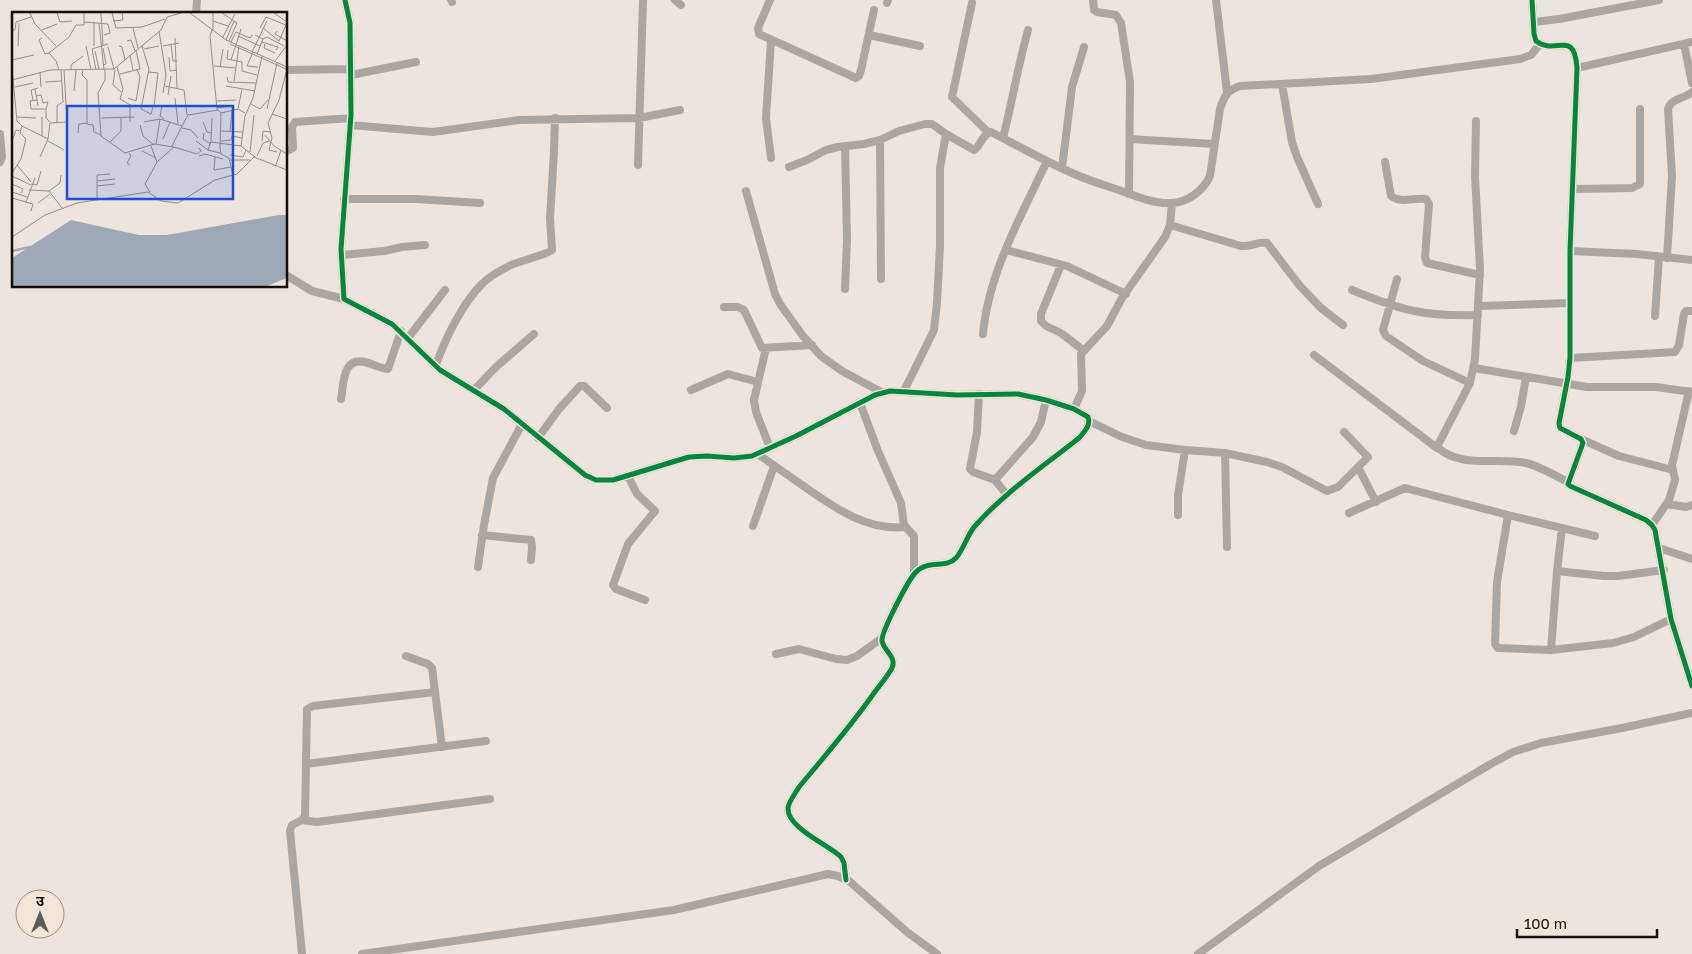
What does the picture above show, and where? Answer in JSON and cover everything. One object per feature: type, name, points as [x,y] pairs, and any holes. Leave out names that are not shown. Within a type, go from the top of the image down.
[{"type":"street","points":[[344,299],[342,255],[344,199],[351,121],[350,23],[345,0]]},
{"type":"street","points":[[638,165],[643,0]]},
{"type":"street","points":[[770,0],[758,31],[771,40],[856,78],[861,70],[874,10]]},
{"type":"street","points":[[1093,0],[1094,10],[1116,15],[1121,23],[1130,82],[1129,194]]},
{"type":"street","points":[[1216,0],[1227,92]]},
{"type":"street","points":[[1532,0],[1534,38],[1540,44],[1569,47],[1574,50],[1577,68],[1570,251],[1570,358],[1559,427],[1619,456],[1673,470]]},
{"type":"street","points":[[1534,22],[1660,0]]},
{"type":"street","points":[[972,3],[952,97],[988,132],[1073,174],[1129,194],[1172,203],[1183,201],[1194,195],[1207,182],[1210,176],[1220,108],[1223,98],[1232,89],[1240,86],[1371,79],[1520,59],[1531,55],[1540,44]]},
{"type":"street","points":[[1003,138],[1010,111],[1017,67],[1028,30]]},
{"type":"street","points":[[869,35],[920,46]]},
{"type":"street","points":[[771,40],[766,118],[771,158]]},
{"type":"street","points":[[1577,68],[1688,43],[1692,83]]},
{"type":"street","points":[[1062,168],[1072,87],[1084,47]]},
{"type":"street","points":[[288,70],[351,72],[416,62]]},
{"type":"street","points":[[1282,84],[1292,142],[1297,158],[1318,204]]},
{"type":"street","points":[[1655,316],[1672,176],[1668,109],[1673,101],[1688,96],[1692,92]]},
{"type":"street","points":[[1573,189],[1632,188],[1640,184],[1640,109]]},
{"type":"street","points":[[288,150],[293,148],[293,123],[320,119],[351,121],[433,132],[493,123],[555,118],[639,118],[680,110]]},
{"type":"street","points":[[436,366],[451,331],[483,283],[508,267],[546,254],[552,250],[550,218],[555,118]]},
{"type":"street","points":[[1437,448],[1470,383],[1474,368],[1480,275],[1475,176],[1476,121]]},
{"type":"street","points":[[789,167],[826,150],[880,140],[900,131],[925,124],[932,124],[974,150],[988,132]]},
{"type":"street","points":[[0,134],[2,157],[0,162]]},
{"type":"street","points":[[904,391],[934,330],[940,246],[940,168],[946,134]]},
{"type":"street","points":[[1130,139],[1214,144]]},
{"type":"street","points":[[880,140],[881,279]]},
{"type":"street","points":[[845,146],[847,231],[845,289]]},
{"type":"street","points":[[983,334],[987,303],[1006,250],[1047,161]]},
{"type":"street","points":[[1385,162],[1391,196],[1397,200],[1426,199],[1429,204],[1425,257],[1427,263],[1480,275]]},
{"type":"street","points":[[746,191],[777,299],[803,336],[822,356],[842,371],[883,393]]},
{"type":"street","points":[[344,199],[416,199],[480,203]]},
{"type":"street","points":[[1074,409],[1082,391],[1080,359],[1083,350],[1107,326],[1126,294],[1165,237],[1170,225],[1172,203]]},
{"type":"street","points":[[1170,225],[1241,246],[1247,247],[1260,242],[1267,243],[1300,286],[1321,308],[1343,325]]},
{"type":"street","points":[[342,255],[425,245]]},
{"type":"street","points":[[1006,250],[1078,270],[1126,294]]},
{"type":"street","points":[[1570,251],[1692,260]]},
{"type":"street","points":[[1061,265],[1041,314],[1041,321],[1083,350]]},
{"type":"street","points":[[288,276],[312,291],[344,299],[378,315],[402,332],[436,366],[504,409],[538,438],[592,479],[601,481],[628,476],[689,457],[742,458],[758,454],[860,403],[890,391],[957,395],[1018,394],[1046,400],[1074,409],[1085,414],[1089,421],[1122,437],[1146,445],[1225,453],[1267,462],[1282,467],[1328,491],[1338,487],[1368,456],[1344,432]]},
{"type":"street","points":[[1397,279],[1384,330],[1386,336],[1423,361],[1470,383]]},
{"type":"street","points":[[408,338],[444,290]]},
{"type":"street","points":[[1352,290],[1390,306],[1411,311],[1438,315],[1478,315]]},
{"type":"street","points":[[1478,306],[1570,303]]},
{"type":"street","points":[[724,307],[744,310],[760,346],[766,348],[812,345]]},
{"type":"street","points":[[1570,358],[1675,352],[1679,345],[1684,314],[1686,311],[1692,311]]},
{"type":"street","points":[[341,399],[347,368],[352,364],[360,362],[388,369],[402,332]]},
{"type":"street","points":[[474,390],[496,367],[534,334]]},
{"type":"street","points":[[766,348],[754,404],[770,448]]},
{"type":"street","points":[[1314,355],[1437,448],[1454,457],[1465,460],[1526,463],[1568,482],[1570,486],[1646,520],[1652,525],[1655,530],[1664,570],[1671,619],[1692,686]]},
{"type":"street","points":[[1474,368],[1602,388],[1656,387],[1690,391],[1673,461],[1675,480],[1667,504],[1652,525]]},
{"type":"street","points":[[691,390],[728,374],[758,382]]},
{"type":"street","points":[[1514,431],[1520,412],[1526,377]]},
{"type":"street","points":[[538,438],[580,386],[584,386],[606,408]]},
{"type":"street","points":[[979,394],[977,432],[970,469],[973,472],[995,480],[1007,496]]},
{"type":"street","points":[[995,480],[1033,436],[1041,422],[1046,400]]},
{"type":"street","points":[[860,403],[878,451],[901,503],[906,527],[913,534],[915,540],[914,574]]},
{"type":"street","points":[[846,880],[844,863],[841,857],[800,827],[789,816],[788,809],[791,801],[799,788],[863,709],[892,667],[892,658],[883,645],[882,638],[895,607],[914,574],[922,566],[954,560],[976,526],[1007,496],[1079,438],[1085,432],[1089,421]]},
{"type":"street","points":[[478,567],[482,535],[494,478],[522,424]]},
{"type":"street","points":[[1568,482],[1583,440]]},
{"type":"street","points":[[1178,515],[1178,495],[1185,450]]},
{"type":"street","points":[[1225,453],[1227,547]]},
{"type":"street","points":[[758,454],[820,498],[853,517],[874,526],[886,528],[906,527]]},
{"type":"street","points":[[753,526],[774,466]]},
{"type":"street","points":[[1358,467],[1376,502]]},
{"type":"street","points":[[628,476],[638,494],[655,511],[628,544],[613,585],[616,589],[645,600]]},
{"type":"street","points":[[1350,513],[1405,488],[1595,536]]},
{"type":"street","points":[[1667,504],[1686,507],[1692,505]]},
{"type":"street","points":[[1508,515],[1497,582],[1496,648],[1551,650],[1613,643],[1634,637],[1671,619]]},
{"type":"street","points":[[1551,650],[1562,528]]},
{"type":"street","points":[[482,535],[531,540],[531,560]]},
{"type":"street","points":[[1659,548],[1692,560]]},
{"type":"street","points":[[1557,571],[1618,576],[1664,570]]},
{"type":"street","points":[[776,654],[799,649],[847,660],[857,656],[882,638]]},
{"type":"street","points":[[406,656],[430,666],[434,677],[442,747]]},
{"type":"street","points":[[302,954],[291,833],[292,825],[302,820],[305,816],[307,713],[310,707],[435,692]]},
{"type":"street","points":[[1198,954],[1319,866],[1489,764],[1513,752],[1541,743],[1622,728],[1692,712]]},
{"type":"street","points":[[306,764],[486,742]]},
{"type":"street","points":[[302,820],[317,822],[490,800]]},
{"type":"street","points":[[362,954],[674,910],[821,874],[838,876],[846,880],[936,954]]},
{"type":"cycle path","points":[[345,0],[350,23],[351,115],[341,249],[344,299],[392,324],[440,370],[504,409],[585,475],[596,480],[613,480],[689,457],[734,458],[752,456],[796,436],[875,395],[890,391],[957,395],[1018,394],[1074,409],[1088,417],[1088,426],[1079,438],[1012,491],[975,526],[956,558],[947,563],[925,566],[915,573],[896,607],[883,636],[883,645],[892,657],[892,668],[838,741],[799,787],[791,800],[788,808],[789,815],[801,829],[841,857],[844,863],[846,880]]},
{"type":"cycle path","points":[[1532,0],[1536,41],[1543,45],[1568,46],[1572,49],[1575,56],[1577,68],[1570,251],[1570,358],[1559,423],[1560,428],[1581,439],[1583,443],[1568,484],[1646,520],[1652,525],[1655,530],[1671,619],[1692,686]]}]
